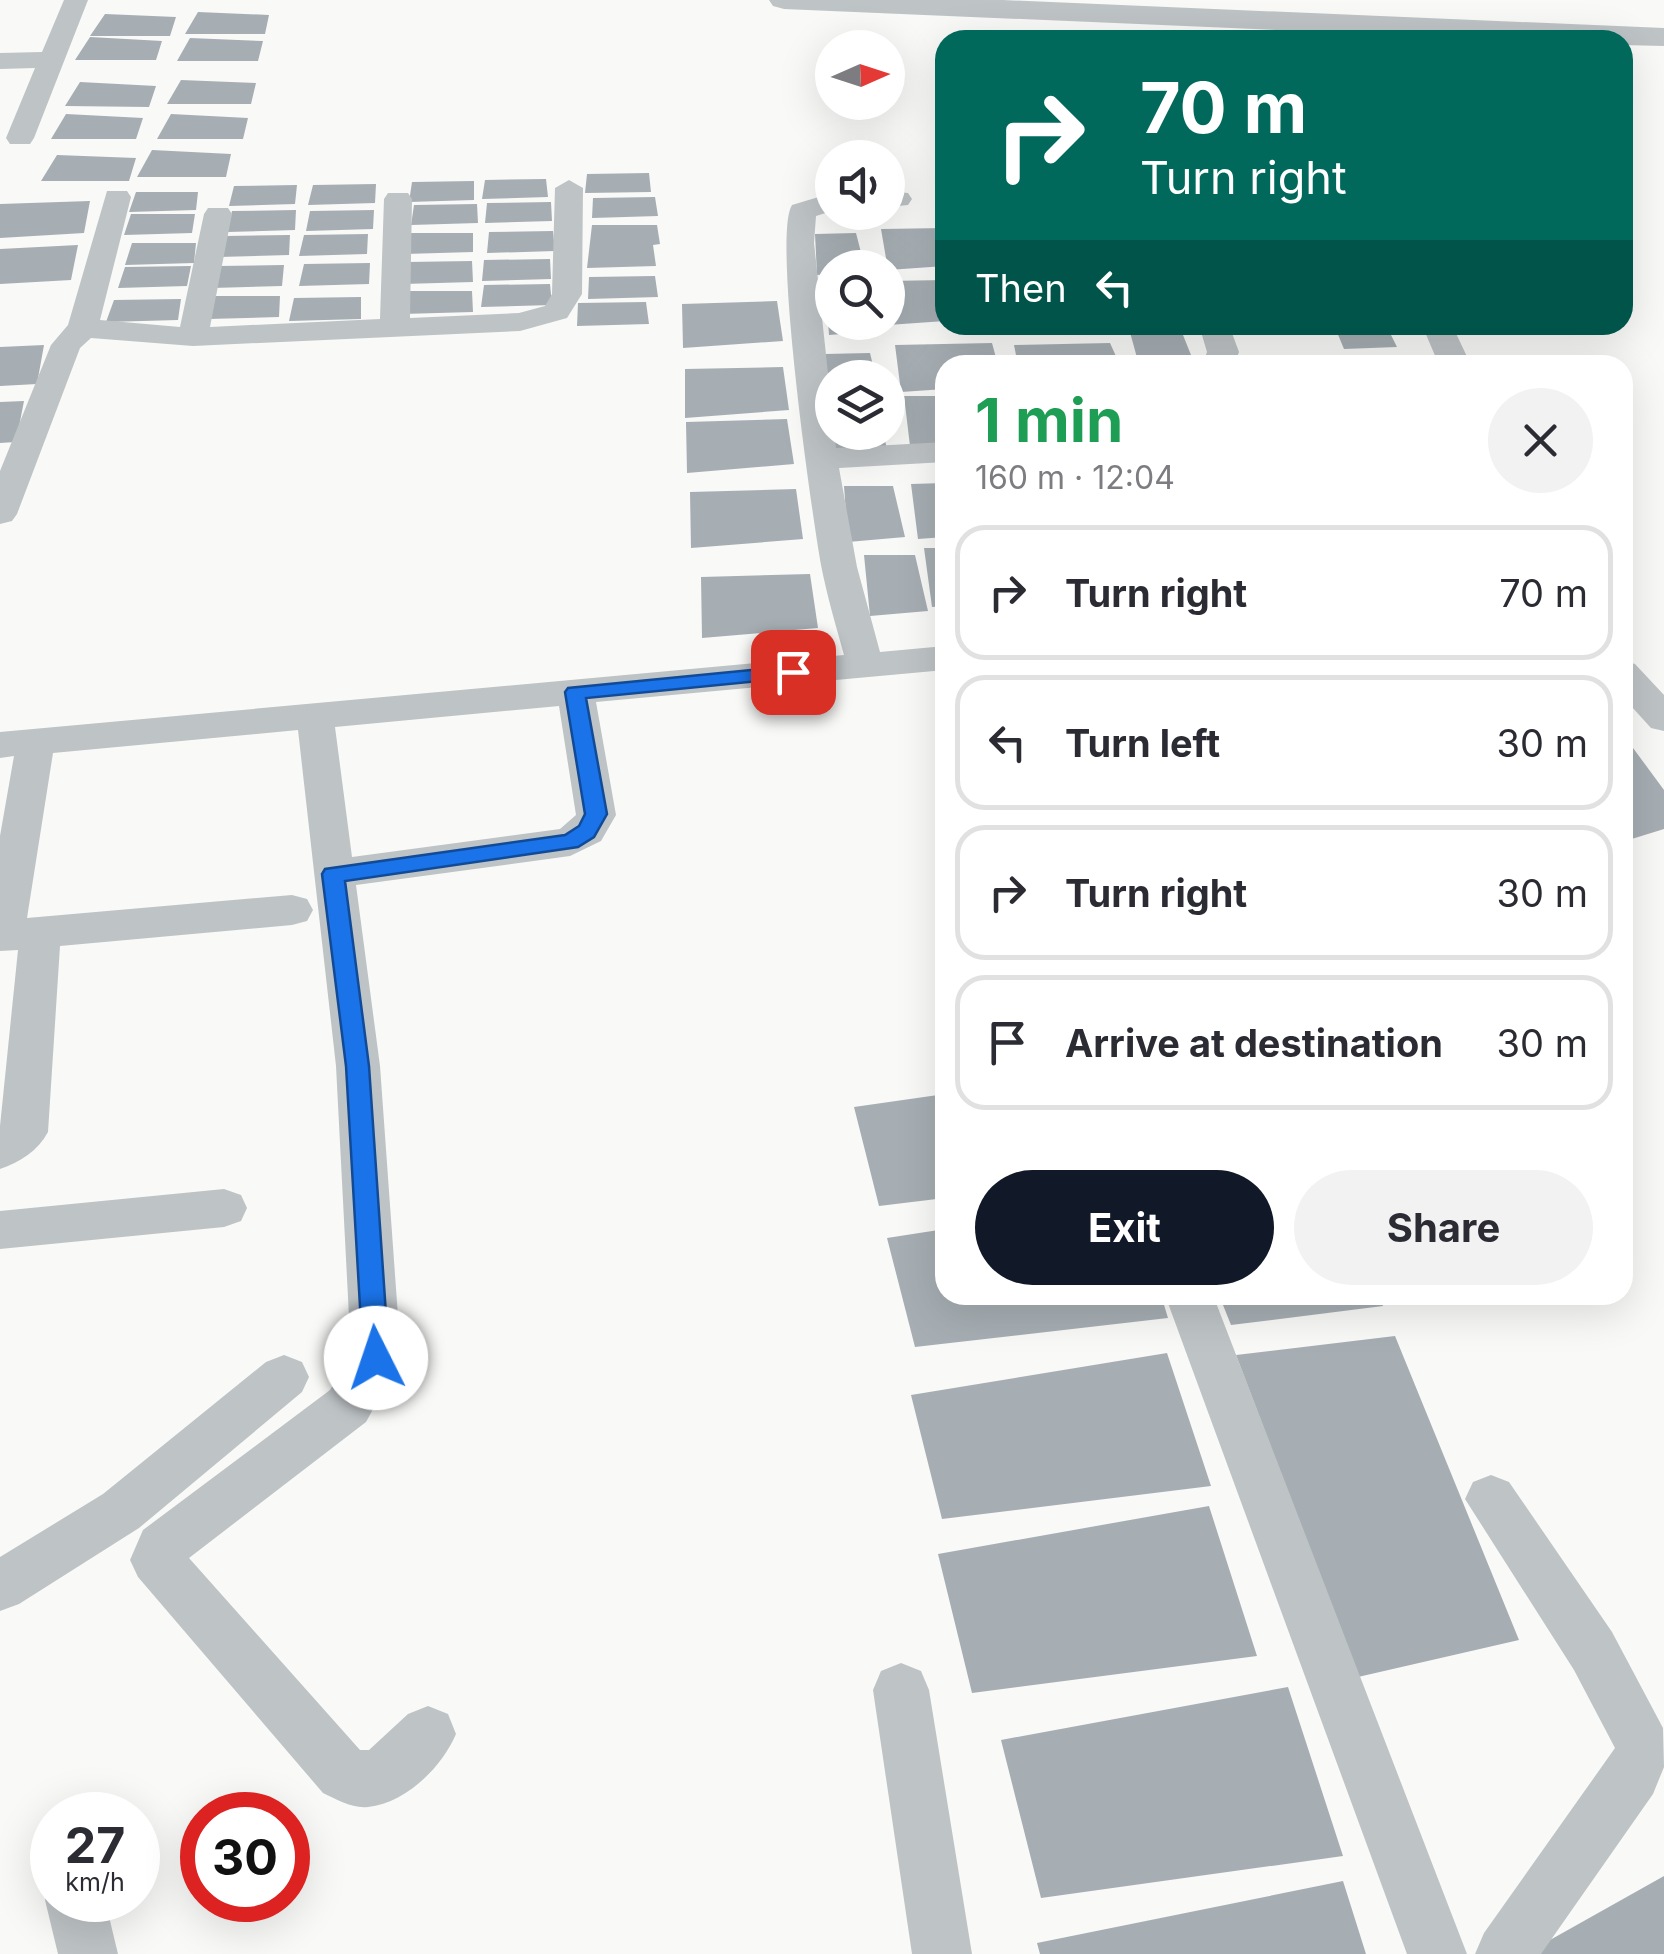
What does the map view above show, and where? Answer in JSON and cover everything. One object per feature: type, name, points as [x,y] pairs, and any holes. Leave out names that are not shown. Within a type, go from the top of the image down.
[{"type":"street","points":[[20,138],[76,0]]},
{"type":"street","points":[[784,0],[1273,30]]},
{"type":"street","points":[[1633,37],[1664,37]]},
{"type":"street","points":[[0,60],[50,60]]},
{"type":"street","points":[[82,328],[193,337],[520,322],[556,312],[567,294],[569,188]]},
{"type":"street","points":[[0,514],[66,345],[82,328],[117,197]]},
{"type":"street","points":[[396,328],[398,199]]},
{"type":"street","points":[[815,207],[802,210],[799,244],[822,459],[839,566],[865,666]]},
{"type":"street","points":[[193,337],[218,214]]},
{"type":"street","points":[[822,459],[935,453]]},
{"type":"street","points":[[0,1151],[24,1132],[14,935],[18,744],[935,659]]},
{"type":"street","points":[[1633,684],[1664,719]]},
{"type":"street","points":[[333,874],[570,842],[587,831],[596,814],[575,692]]},
{"type":"street","points":[[315,716],[358,1066],[376,1358],[348,1406],[162,1547],[158,1560],[343,1773],[358,1781],[378,1778],[428,1734]]},
{"type":"street","points":[[14,935],[292,910]]},
{"type":"street","points":[[0,1230],[224,1208]]},
{"type":"street","points":[[1193,1305],[1437,1954]]},
{"type":"street","points":[[0,1586],[121,1510],[284,1377]]},
{"type":"street","points":[[1490,1499],[1598,1657],[1622,1698],[1643,1748],[1633,1774],[1505,1954]]},
{"type":"street","points":[[901,1690],[942,1954]]},
{"type":"street","points":[[80,1922],[88,1954]]},
{"type":"building","points":[[198,12],[269,15],[265,34],[185,34]]},
{"type":"building","points":[[105,14],[176,17],[170,36],[90,36]]},
{"type":"building","points":[[90,37],[162,41],[156,60],[75,60]]},
{"type":"building","points":[[190,38],[263,41],[258,61],[177,61]]},
{"type":"building","points":[[181,80],[256,83],[251,104],[167,104]]},
{"type":"building","points":[[80,82],[156,86],[149,107],[65,106]]},
{"type":"building","points":[[66,114],[143,118],[136,139],[51,139]]},
{"type":"building","points":[[171,114],[248,118],[243,139],[157,139]]},
{"type":"building","points":[[152,150],[231,154],[226,177],[137,177]]},
{"type":"building","points":[[57,155],[136,158],[129,181],[41,181]]},
{"type":"building","points":[[649,173],[651,192],[585,193],[587,174]]},
{"type":"building","points":[[546,179],[548,197],[482,199],[485,180]]},
{"type":"building","points":[[474,181],[474,200],[409,202],[412,182]]},
{"type":"building","points":[[376,184],[375,203],[308,205],[313,185]]},
{"type":"building","points":[[297,185],[295,204],[229,206],[234,186]]},
{"type":"building","points":[[136,192],[198,192],[196,210],[129,212]]},
{"type":"building","points":[[655,197],[658,216],[592,218],[593,198]]},
{"type":"building","points":[[90,201],[84,233],[0,238],[0,204]]},
{"type":"building","points":[[551,202],[552,221],[485,223],[487,203]]},
{"type":"building","points":[[477,204],[478,223],[411,225],[414,205]]},
{"type":"building","points":[[296,210],[295,230],[227,232],[232,211]]},
{"type":"building","points":[[374,210],[373,229],[306,231],[310,211]]},
{"type":"building","points":[[131,214],[195,214],[192,233],[124,235]]},
{"type":"building","points":[[592,225],[657,225],[660,244],[653,245],[656,266],[587,268]]},
{"type":"building","points":[[935,228],[935,267],[905,269],[905,250],[885,250],[881,230]]},
{"type":"building","points":[[553,231],[555,251],[487,253],[489,232]]},
{"type":"building","points":[[408,233],[473,233],[473,252],[405,254]]},
{"type":"building","points":[[856,233],[860,250],[816,250],[815,234]]},
{"type":"building","points":[[368,234],[367,254],[299,256],[304,235]]},
{"type":"building","points":[[290,235],[289,255],[219,257],[225,236]]},
{"type":"building","points":[[132,243],[196,243],[194,263],[125,265]]},
{"type":"building","points":[[78,245],[71,280],[0,284],[0,249]]},
{"type":"building","points":[[550,259],[551,279],[482,281],[484,260]]},
{"type":"building","points":[[472,261],[473,282],[403,284],[407,262]]},
{"type":"building","points":[[370,263],[369,284],[299,286],[304,264]]},
{"type":"building","points":[[284,265],[282,286],[212,288],[218,266]]},
{"type":"building","points":[[191,266],[187,286],[118,288],[125,267]]},
{"type":"building","points":[[655,276],[658,297],[588,299],[589,277]]},
{"type":"building","points":[[935,280],[935,322],[905,324],[905,281]]},
{"type":"building","points":[[550,284],[552,305],[481,307],[484,285]]},
{"type":"building","points":[[405,291],[472,291],[473,312],[402,314]]},
{"type":"building","points":[[214,296],[280,296],[279,317],[208,319]]},
{"type":"building","points":[[361,297],[361,319],[289,321],[294,298]]},
{"type":"building","points":[[181,299],[178,320],[106,322],[114,300]]},
{"type":"building","points":[[777,301],[783,341],[683,348],[682,304]]},
{"type":"building","points":[[646,302],[649,324],[577,326],[578,303]]},
{"type":"building","points":[[1131,335],[1183,335],[1191,355],[1136,355]]},
{"type":"building","points":[[1338,335],[1391,335],[1397,347],[1344,349]]},
{"type":"building","points":[[992,343],[995,355],[935,355],[935,390],[905,392],[905,360],[897,360],[895,345]]},
{"type":"building","points":[[1110,343],[1115,355],[1016,355],[1014,345]]},
{"type":"building","points":[[44,345],[37,384],[0,386],[0,347]]},
{"type":"building","points":[[870,353],[872,360],[825,360],[825,354]]},
{"type":"building","points":[[783,367],[789,410],[685,418],[685,369]]},
{"type":"building","points":[[905,396],[935,396],[935,445],[910,446]]},
{"type":"building","points":[[24,401],[16,442],[0,443],[0,402]]},
{"type":"building","points":[[787,419],[794,464],[687,473],[686,422]]},
{"type":"building","points":[[834,450],[876,450],[834,454]]},
{"type":"building","points":[[935,483],[935,538],[918,539],[911,484]]},
{"type":"building","points":[[844,486],[893,486],[905,537],[848,542]]},
{"type":"building","points":[[796,489],[803,539],[691,548],[690,492]]},
{"type":"building","points":[[924,548],[935,548],[932,607]]},
{"type":"building","points":[[864,555],[915,555],[928,611],[870,616]]},
{"type":"building","points":[[810,574],[818,628],[702,638],[701,577]]},
{"type":"building","points":[[1633,748],[1664,790],[1664,829],[1633,839]]},
{"type":"building","points":[[935,1095],[935,1199],[879,1206],[854,1107]]},
{"type":"building","points":[[935,1231],[935,1305],[1164,1305],[1168,1318],[915,1347],[887,1238]]},
{"type":"building","points":[[1223,1305],[1383,1306],[1231,1325]]},
{"type":"building","points":[[1395,1336],[1519,1640],[1358,1677],[1236,1355]]},
{"type":"building","points":[[1167,1353],[1211,1486],[942,1519],[911,1395]]},
{"type":"building","points":[[1209,1506],[1257,1656],[972,1693],[938,1554]]},
{"type":"building","points":[[1288,1687],[1343,1856],[1041,1898],[1001,1740]]},
{"type":"building","points":[[1664,1876],[1664,1954],[1538,1954],[1534,1949]]},
{"type":"building","points":[[1343,1881],[1366,1954],[1040,1954],[1037,1943]]},
{"type":"route","points":[[376,1358],[358,1066],[333,874],[570,842],[587,831],[596,814],[575,692],[793,672]]}]
